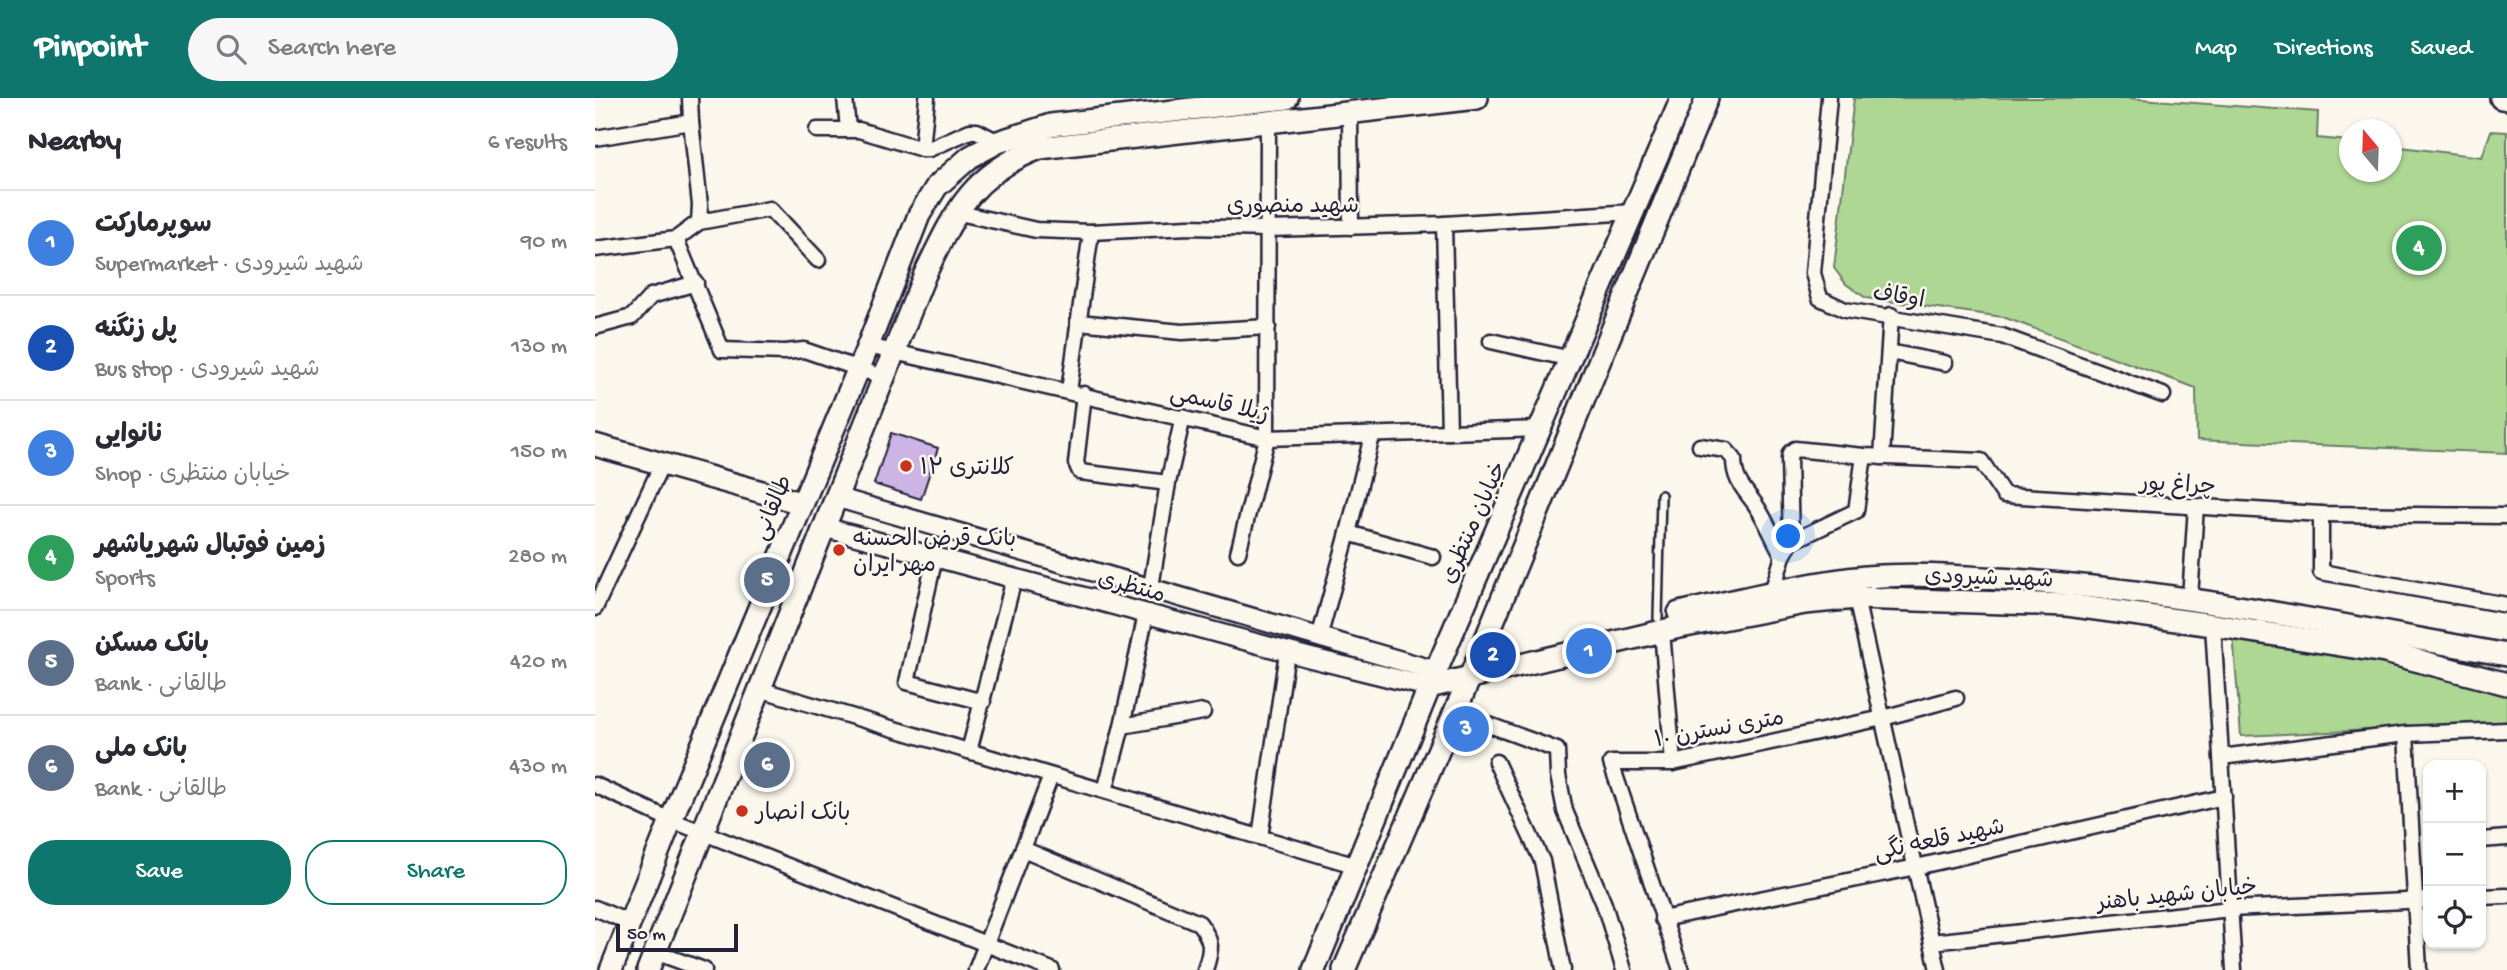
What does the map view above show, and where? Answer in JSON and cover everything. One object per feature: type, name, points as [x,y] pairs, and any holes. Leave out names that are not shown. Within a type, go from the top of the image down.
[{"type":"main road","name":"طالقانی","points":[[611,970],[801,503],[868,346],[919,215],[937,186],[970,157],[998,142],[1051,125],[1183,104],[1287,98]]},
{"type":"main road","points":[[652,961],[925,274],[955,212],[973,190],[995,171],[1021,155],[1040,148],[1477,98]]},
{"type":"main road","name":"خیابان منتظری","points":[[1314,970],[1433,679],[1682,98]]},
{"type":"main road","points":[[1344,970],[1473,669],[1707,98]]},
{"type":"main road","points":[[2501,98],[2507,99]]},
{"type":"main road","points":[[595,445],[801,503]]},
{"type":"main road","name":"شهید شیرودی","points":[[1433,679],[1660,625],[1772,593],[1866,577],[1933,575],[2066,584],[2190,598],[2507,655]]},
{"type":"main road","name":"شهید شیرودی","points":[[1660,625],[1805,603],[1857,598],[2067,605],[2385,652],[2507,684]]},
{"type":"street","points":[[690,98],[700,205],[699,222]]},
{"type":"street","points":[[845,98],[848,129]]},
{"type":"street","points":[[922,149],[927,98]]},
{"type":"street","name":"اوقاف","points":[[1829,98],[1814,273],[1819,298],[1845,310],[2002,336],[2163,395]]},
{"type":"street","points":[[1350,113],[1351,227]]},
{"type":"street","points":[[595,138],[691,122]]},
{"type":"street","points":[[1238,553],[1267,438],[1268,123]]},
{"type":"street","points":[[817,130],[848,129],[922,149],[929,149],[970,131],[977,131],[998,142]]},
{"type":"street","points":[[595,249],[676,239],[699,222],[769,209],[818,260]]},
{"type":"street","name":"شهید منصوری","points":[[955,212],[1036,230],[1091,232],[1189,227],[1268,229],[1444,224],[1633,212]]},
{"type":"street","points":[[1444,224],[1449,432]]},
{"type":"street","points":[[1091,232],[1078,322],[1076,463],[1080,472],[1168,483]]},
{"type":"street","points":[[676,239],[722,350],[804,350],[883,377]]},
{"type":"street","points":[[595,327],[632,317],[651,296],[696,283]]},
{"type":"street","points":[[1882,457],[1891,316]]},
{"type":"street","points":[[1078,322],[1182,332],[1268,327]]},
{"type":"street","points":[[1491,341],[1571,359]]},
{"type":"street","name":"ژیلا قاسمی","points":[[868,346],[1267,438],[1542,429]]},
{"type":"street","points":[[1889,352],[1945,363]]},
{"type":"street","points":[[1151,587],[1168,483],[1183,417]]},
{"type":"street","points":[[1319,638],[1372,436]]},
{"type":"street","points":[[1700,446],[1726,450],[1734,459],[1742,488],[1756,505],[1783,556]]},
{"type":"street","name":"چراغ پور","points":[[1791,542],[1790,453],[1795,449],[1864,456],[1981,461],[2004,495],[2321,514],[2507,516]]},
{"type":"street","points":[[1772,593],[1783,556],[1791,542],[1856,511],[1864,456]]},
{"type":"street","points":[[595,608],[600,584],[662,464]]},
{"type":"street","name":"منتظری","points":[[835,497],[1319,638],[1433,679]]},
{"type":"street","points":[[2190,598],[2196,506]]},
{"type":"street","points":[[2321,514],[2321,572],[2507,605]]},
{"type":"street","name":"منتظری","points":[[823,527],[1287,652],[1433,679]]},
{"type":"street","points":[[1348,533],[1433,557]]},
{"type":"street","points":[[935,557],[907,682],[983,702]]},
{"type":"street","points":[[969,751],[1014,579]]},
{"type":"street","points":[[1857,598],[1938,970]]},
{"type":"street","points":[[1105,791],[1146,614]]},
{"type":"street","points":[[1660,625],[1673,763]]},
{"type":"street","points":[[2213,625],[2234,970]]},
{"type":"street","points":[[1260,837],[1287,652]]},
{"type":"street","points":[[759,689],[1357,866]]},
{"type":"street","name":"۱۰ متری نسترن","points":[[1681,970],[1611,763],[1673,763],[1883,718],[1956,698]]},
{"type":"street","points":[[1122,726],[1202,712]]},
{"type":"street","points":[[1454,712],[1557,750],[1558,775],[1565,811],[1604,904],[1624,970]]},
{"type":"street","points":[[2221,757],[2406,734],[2507,730]]},
{"type":"street","points":[[2406,734],[2412,846],[2422,900],[2419,970]]},
{"type":"street","points":[[1496,762],[1542,861],[1563,970]]},
{"type":"street","points":[[976,970],[1051,776]]},
{"type":"street","points":[[595,785],[671,820],[1052,970]]},
{"type":"street","name":"شهید قلعه نگی","points":[[1663,919],[1916,867],[2224,797]]},
{"type":"street","points":[[2486,840],[2507,838]]},
{"type":"street","points":[[2412,846],[2423,845]]},
{"type":"street","points":[[1023,849],[1199,923],[1210,937],[1211,953],[1205,970]]},
{"type":"street","points":[[2486,897],[2507,896]]},
{"type":"street","name":"خیابان شهید باهنر","points":[[1932,942],[2230,909],[2422,900]]},
{"type":"street","points":[[595,908],[630,922]]},
{"type":"street","points":[[652,961],[704,970]]},
{"type":"lane","points":[[1660,625],[1661,495]]},
{"type":"green space","points":[[1854,98],[2127,98],[2318,112],[2317,138],[2339,140],[2339,182],[2402,182],[2402,147],[2482,157],[2491,131],[2507,132],[2507,453],[2197,440],[2196,388],[2003,317],[1866,298],[1846,284],[1834,268]]},
{"type":"green space","points":[[2233,634],[2332,649],[2507,687],[2507,724],[2241,736]]},
{"type":"building","name":"کلانتری ۱۲","points":[[891,433],[938,448],[921,499],[874,484]]},
{"type":"place","name":"زمین فوتبال شهریاشهر","points":[[2419,248]]},
{"type":"place","name":"کلانتری ۱۲","points":[[906,466]]},
{"type":"place","name":"بانک قرض الحسنه مهر ایران","points":[[839,550]]},
{"type":"place","name":"بانک مسکن","points":[[767,580]]},
{"type":"place","name":"سوپرمارکت","points":[[1589,651]]},
{"type":"place","name":"پل زنگنه","points":[[1493,655]]},
{"type":"place","name":"نانوایی","points":[[1466,729]]},
{"type":"place","name":"بانک ملی","points":[[767,765]]},
{"type":"place","name":"بانک انصار","points":[[742,811]]}]
